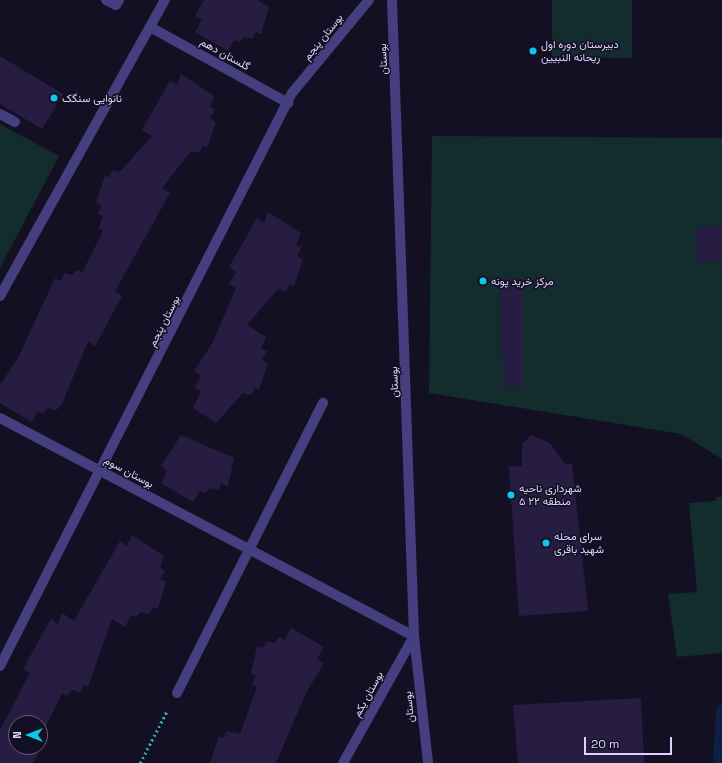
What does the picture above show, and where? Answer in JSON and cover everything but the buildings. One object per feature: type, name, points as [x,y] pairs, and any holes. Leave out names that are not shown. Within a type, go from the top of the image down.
[{"type":"street","points":[[106,0],[116,5],[119,0]]},
{"type":"street","points":[[0,296],[165,0]]},
{"type":"street","name":"بوستان پنجم","points":[[0,666],[102,472],[288,103],[369,0]]},
{"type":"street","name":"بوستان","points":[[392,0],[414,636],[428,763]]},
{"type":"street","name":"گلستان دهم","points":[[150,27],[288,103]]},
{"type":"street","points":[[0,114],[15,122]]},
{"type":"street","points":[[177,693],[247,548],[323,403]]},
{"type":"street","name":"بوستان سوم","points":[[0,418],[414,636]]},
{"type":"street","name":"بوستان یکم","points":[[343,763],[414,636]]},
{"type":"path","points":[[140,763],[177,693]]},
{"type":"green space","points":[[552,0],[632,0],[632,58],[552,57]]},
{"type":"green space","points":[[0,124],[59,156],[0,268]]},
{"type":"green space","points":[[432,136],[722,138],[722,459],[681,434],[429,393]]},
{"type":"green space","points":[[717,497],[722,497],[722,653],[677,657],[668,594],[697,592],[689,503],[715,501]]},
{"type":"water","points":[[722,702],[722,763],[713,763],[716,709]]},
{"type":"place","name":"دبیرستان دوره اول ریحانه النبیین","points":[[533,51]]},
{"type":"place","name":"نانوایی سنگک","points":[[54,98]]},
{"type":"place","name":"مرکز خرید پونه","points":[[483,281]]},
{"type":"place","name":"شهرداری ناحیه ۵ منطقه ۲۲","points":[[511,495]]},
{"type":"place","name":"سرای محله شهید باقری","points":[[546,543]]}]
